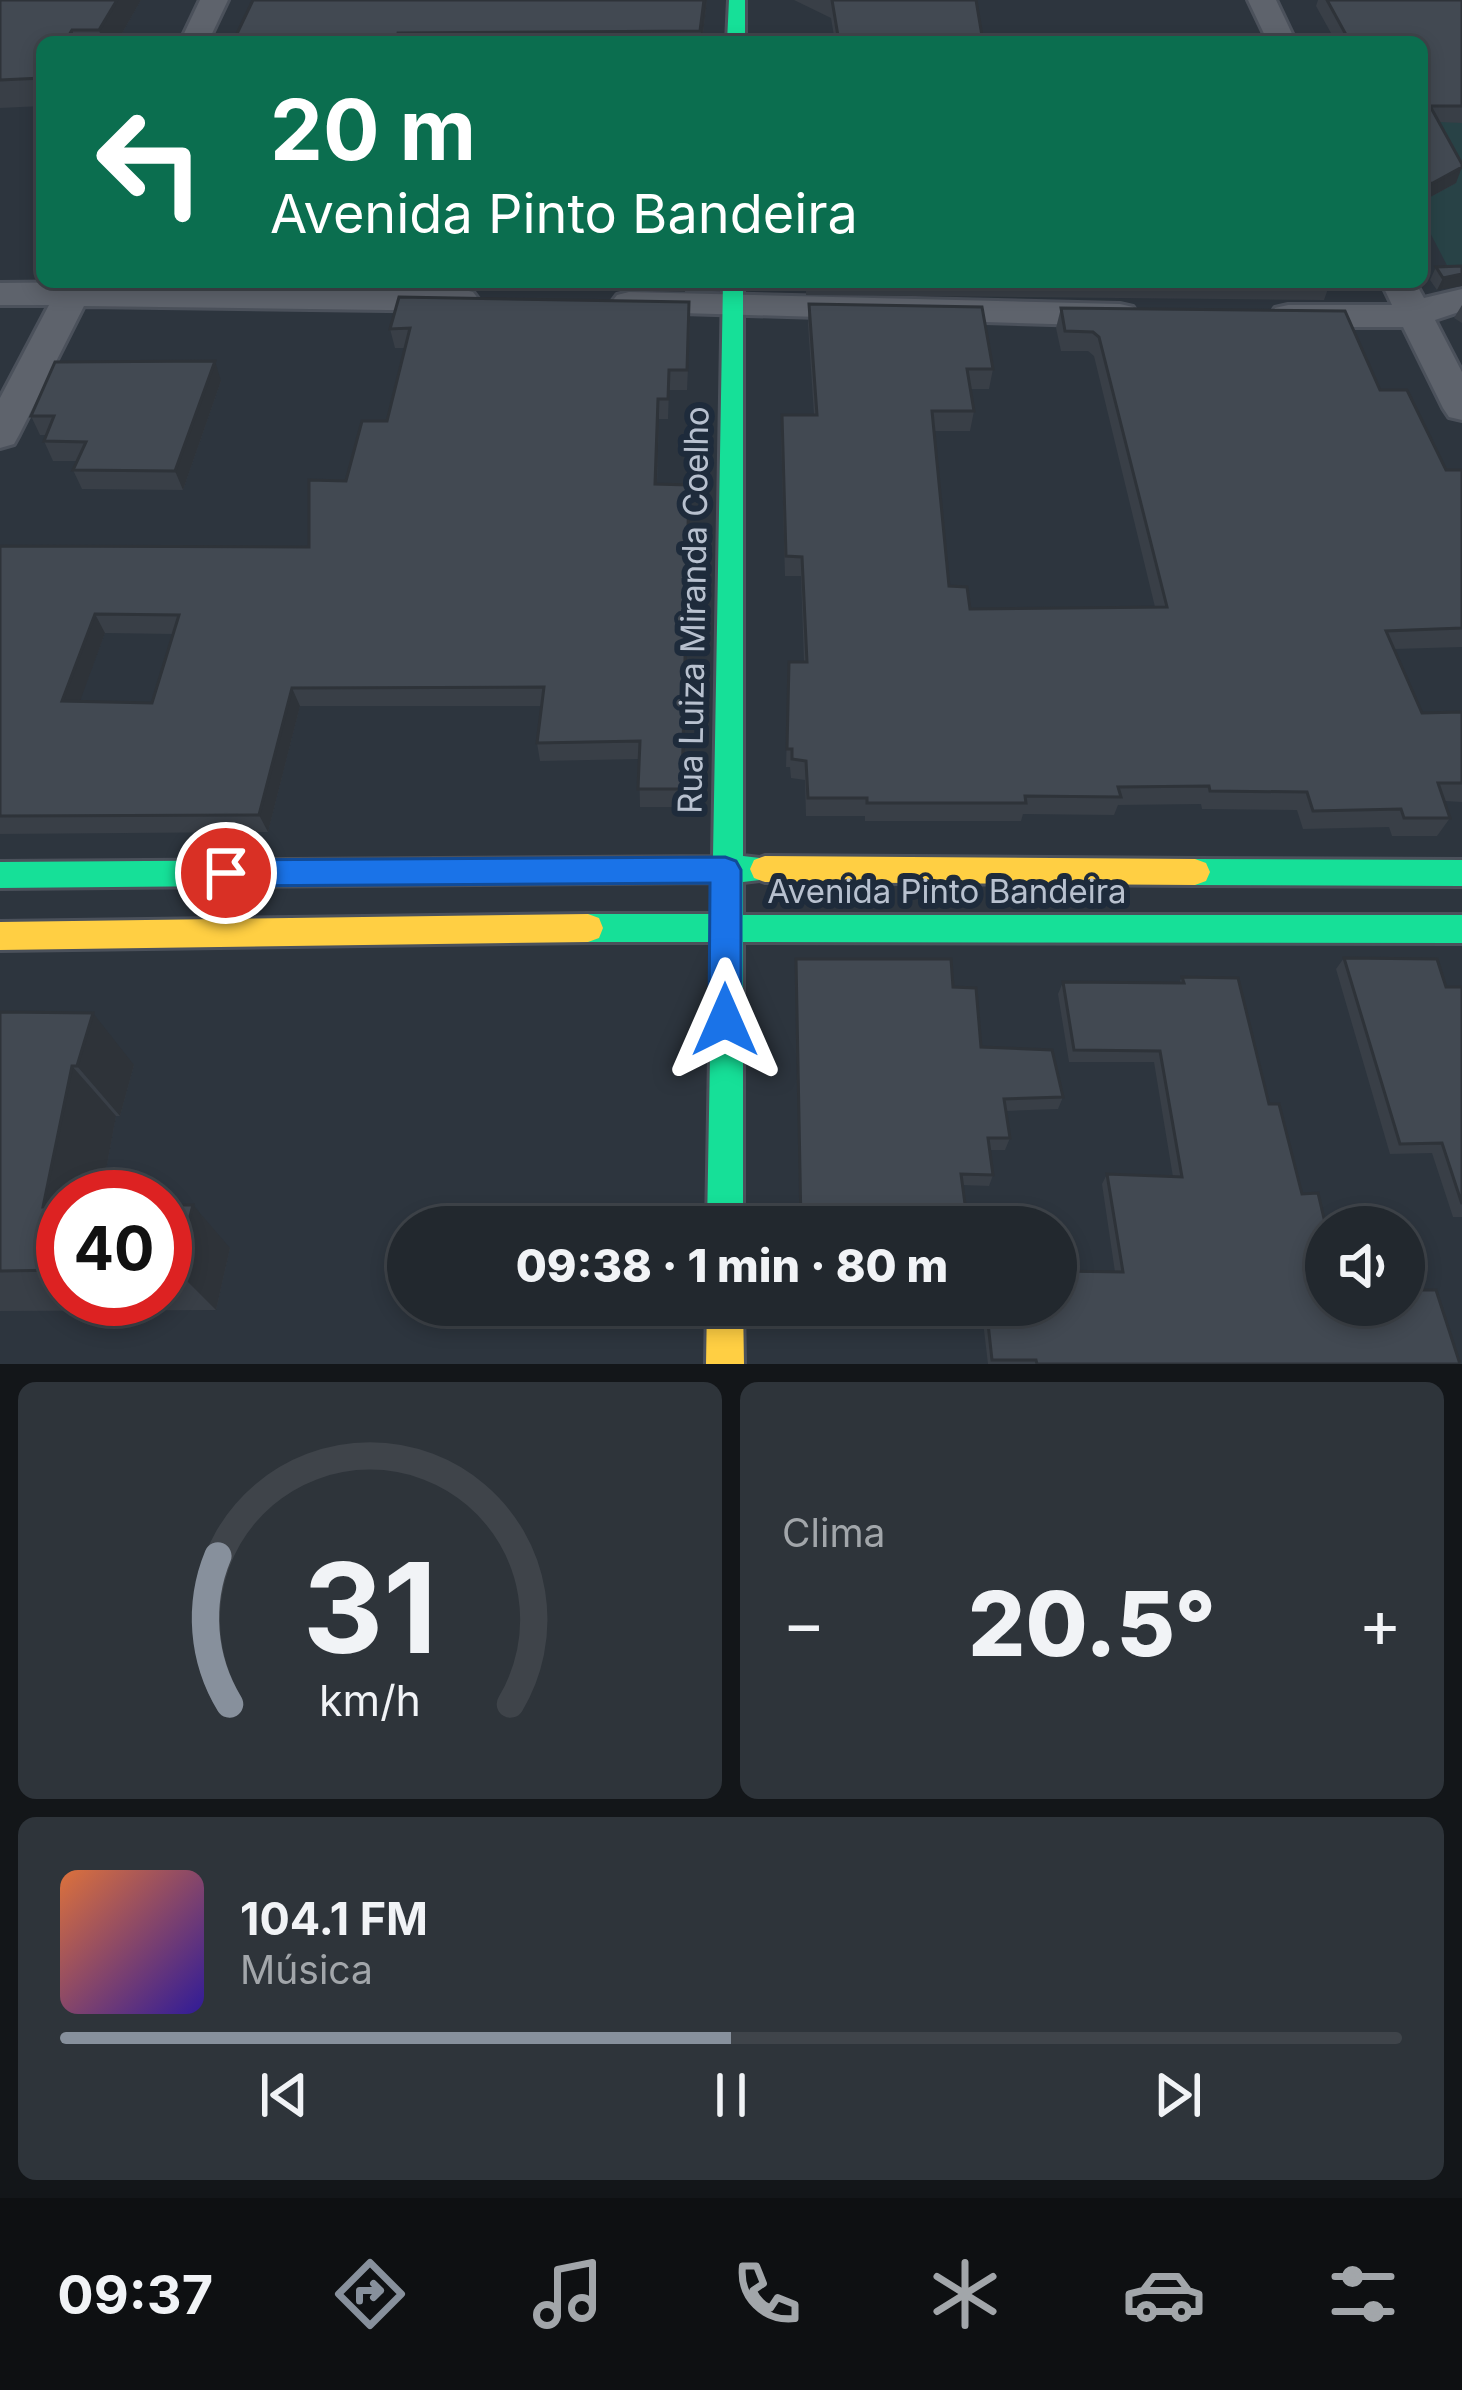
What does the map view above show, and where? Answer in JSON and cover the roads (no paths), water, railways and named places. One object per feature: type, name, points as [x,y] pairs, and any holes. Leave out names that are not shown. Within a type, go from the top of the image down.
[{"type":"main road","points":[[736,36],[737,0]]},
{"type":"main road","name":"Rua Luiza Miranda Coelho","points":[[725,1206],[733,293]]},
{"type":"main road","name":"Avenida Pinto Bandeira","points":[[0,875],[725,870],[1462,873]]},
{"type":"main road","name":"Avenida Pinto Bandeira","points":[[0,936],[725,926],[1462,929]]},
{"type":"main road","points":[[725,1326],[725,1364]]},
{"type":"street","points":[[197,36],[214,0]]},
{"type":"street","points":[[1262,0],[1279,36]]},
{"type":"street","points":[[0,294],[64,288]]},
{"type":"street","points":[[0,435],[74,288]]},
{"type":"street","points":[[107,288],[497,300]]},
{"type":"street","points":[[1401,288],[1462,408]]},
{"type":"street","points":[[591,302],[733,293],[1156,315]]},
{"type":"street","points":[[1250,316],[1414,316],[1462,300]]}]
